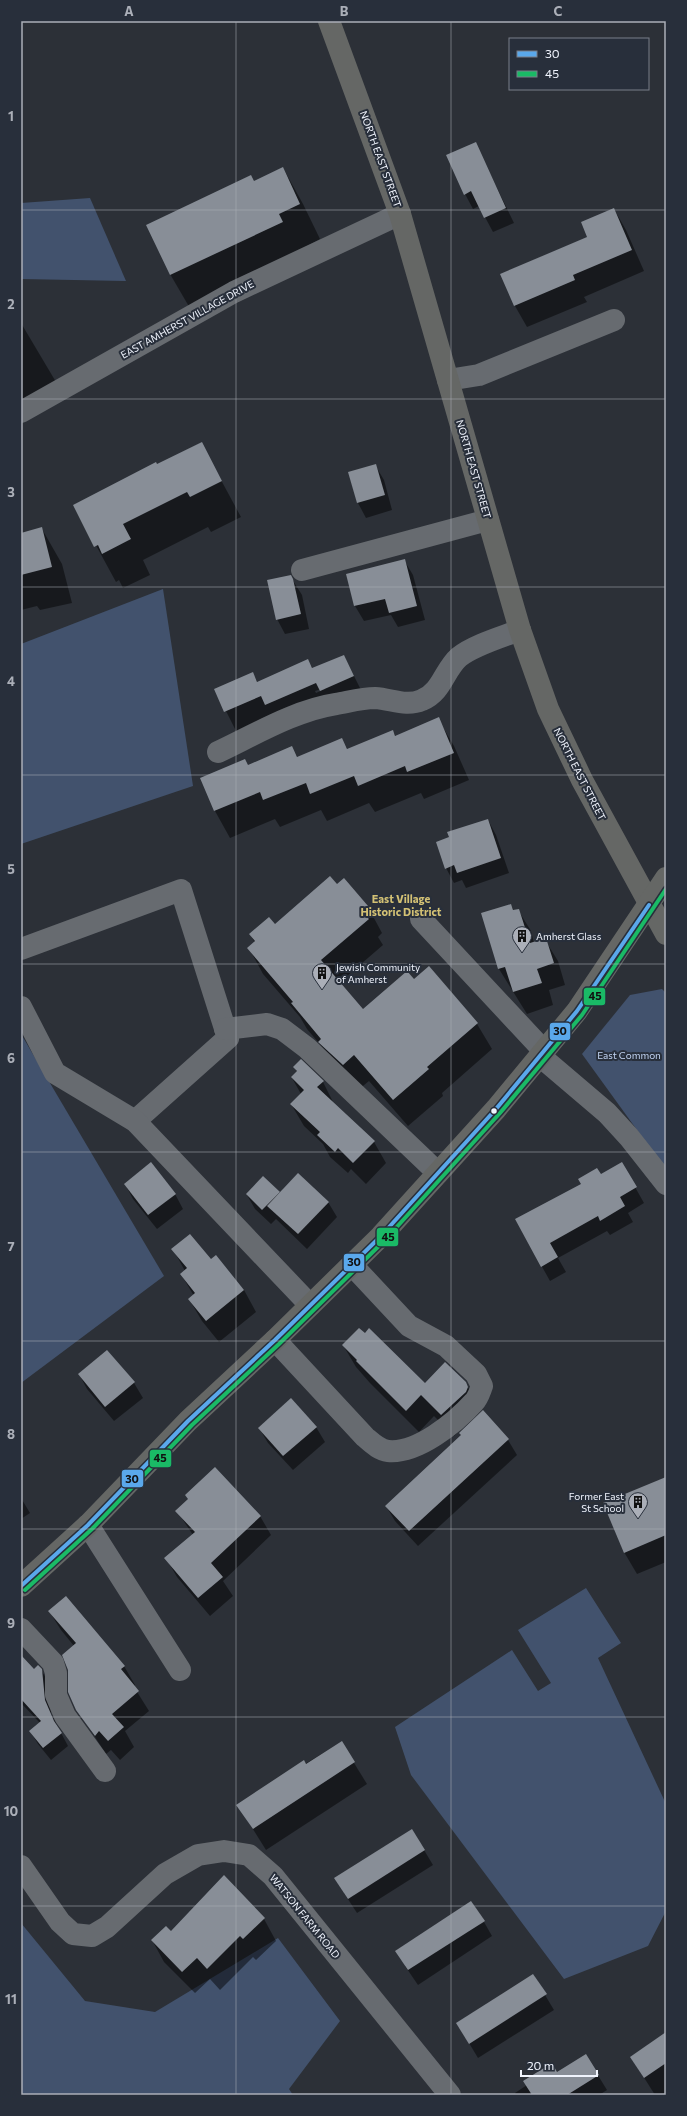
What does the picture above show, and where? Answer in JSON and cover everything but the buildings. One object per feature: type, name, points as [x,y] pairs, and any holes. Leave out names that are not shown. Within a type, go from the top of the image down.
[{"type":"main road","name":"NORTH EAST STREET","points":[[329,21],[400,214],[520,630],[548,709],[582,780],[666,934]]},
{"type":"main road","points":[[21,1586],[88,1525],[188,1422],[352,1265],[496,1110],[577,1011],[666,878]]},
{"type":"street","name":"EAST AMHERST VILLAGE DRIVE","points":[[21,412],[234,292],[400,214]]},
{"type":"street","points":[[448,380],[478,375],[614,320]]},
{"type":"street","points":[[302,570],[488,520]]},
{"type":"street","points":[[218,752],[294,717],[334,704],[375,698],[412,704],[424,700],[435,692],[442,683],[448,668],[460,656],[520,630]]},
{"type":"street","points":[[21,949],[181,890],[228,1038],[135,1121]]},
{"type":"street","points":[[421,920],[542,1053],[607,1113],[629,1137],[666,1184]]},
{"type":"street","points":[[21,1007],[55,1073],[135,1121],[310,1304]]},
{"type":"street","points":[[225,1029],[267,1024],[282,1029],[307,1048],[438,1173]]},
{"type":"street","points":[[275,1340],[365,1437],[378,1448],[387,1451],[404,1451],[436,1435],[475,1401],[482,1386],[476,1374],[446,1346],[409,1326],[352,1265]]},
{"type":"street","points":[[88,1525],[180,1670]]},
{"type":"street","points":[[21,1629],[53,1663],[56,1674],[56,1695],[65,1716],[105,1771]]},
{"type":"street","name":"WATSON FARM ROAD","points":[[21,1866],[60,1922],[73,1934],[92,1936],[107,1927],[165,1874],[198,1854],[224,1851],[249,1854],[273,1876],[450,2095]]},
{"type":"green space","points":[[90,198],[126,281],[21,279],[21,203]]},
{"type":"green space","points":[[163,589],[193,786],[21,844],[21,644]]},
{"type":"green space","name":"East Common","points":[[662,989],[666,993],[666,1170],[582,1054],[630,995]]},
{"type":"green space","points":[[21,1034],[164,1276],[21,1383]]},
{"type":"green space","points":[[586,1588],[621,1643],[598,1658],[666,1804],[666,1911],[648,1946],[564,1979],[411,1775],[395,1727],[512,1650],[538,1691],[551,1683],[518,1630]]},
{"type":"green space","points":[[21,1923],[85,2001],[155,2012],[278,1938],[340,2021],[289,2089],[293,2095],[21,2095]]},
{"type":"transit line","name":"45","points":[[25,1590],[92,1529],[192,1425],[279,1344],[385,1240],[500,1113],[582,1015],[666,889]]},
{"type":"transit line","name":"30","points":[[21,1586],[88,1525],[188,1421],[275,1340],[381,1236],[496,1109],[577,1011],[649,905]]},
{"type":"place","name":"Amherst Glass","points":[[522,953]]},
{"type":"place","name":"Jewish Community of Amherst","points":[[322,990]]},
{"type":"place","name":"Former East St School","points":[[638,1519]]},
{"type":"district","name":"East Village Historic District","points":[[401,904]]}]
